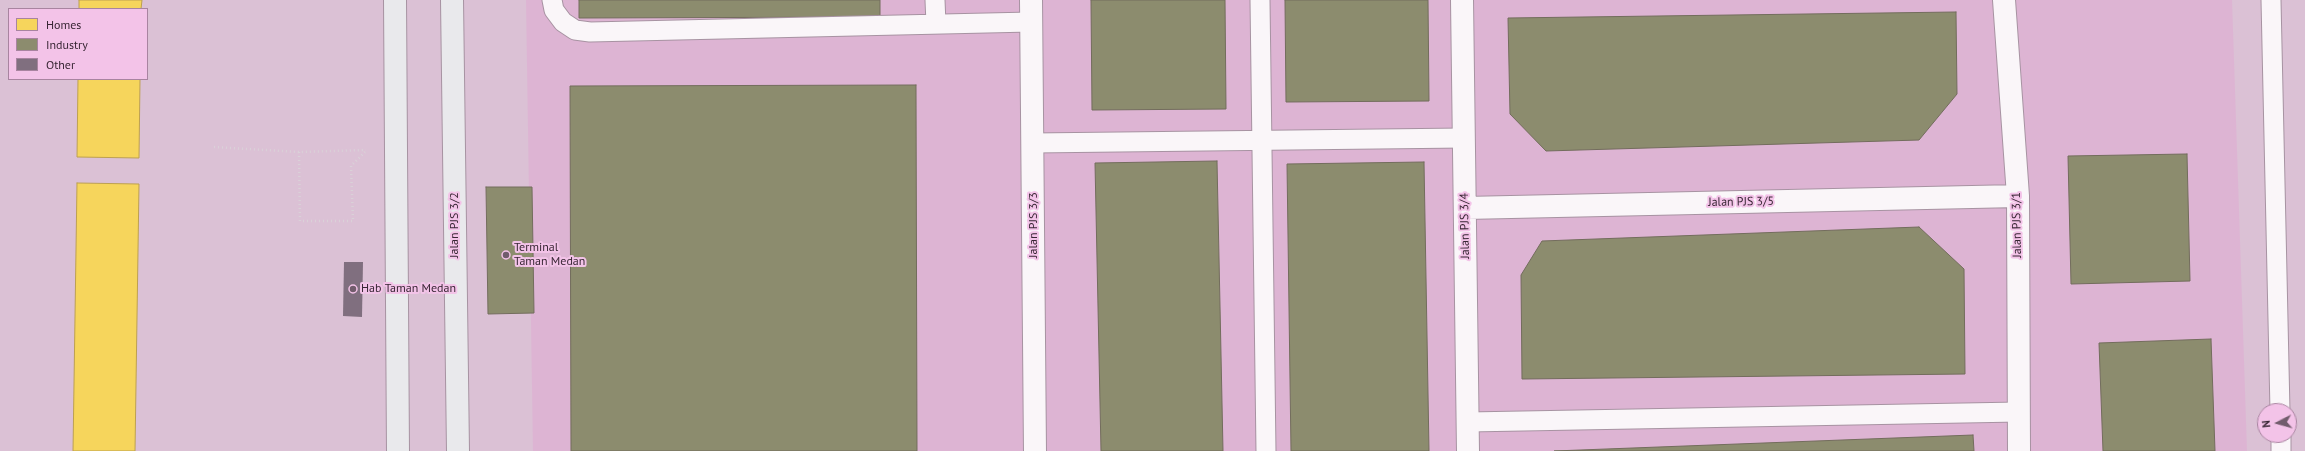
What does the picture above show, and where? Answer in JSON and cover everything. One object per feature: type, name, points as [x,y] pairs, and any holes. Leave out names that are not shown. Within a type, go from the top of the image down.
[{"type":"main road","points":[[394,0],[398,451]]},
{"type":"main road","name":"Jalan PJS 3/2","points":[[452,0],[458,451]]},
{"type":"street","name":"Jalan PJS 3/3","points":[[1031,0],[1035,451]]},
{"type":"street","name":"Jalan PJS 3/4","points":[[1462,0],[1468,451]]},
{"type":"street","name":"Jalan PJS 3/1","points":[[2004,0],[2018,196],[2019,451]]},
{"type":"street","name":"Jalan PJS 3/5","points":[[1465,208],[2018,196]]},
{"type":"lane","points":[[552,0],[554,10],[563,22],[575,30],[590,32],[1031,22]]},
{"type":"lane","points":[[935,0],[936,24]]},
{"type":"lane","points":[[1260,0],[1266,451]]},
{"type":"lane","points":[[2271,0],[2280,403]]},
{"type":"lane","points":[[1033,143],[1464,138]]},
{"type":"lane","points":[[1468,422],[2019,412]]},
{"type":"path","points":[[214,148],[299,152],[367,150],[350,166],[353,221],[300,221],[299,152]]},
{"type":"shaded area","points":[[526,0],[2232,0],[2247,451],[533,451]]},
{"type":"building: Homes","points":[[79,0],[142,0],[141,8],[79,8]]},
{"type":"building: Homes","points":[[78,80],[140,80],[139,158],[77,157]]},
{"type":"building: Homes","points":[[77,183],[139,184],[135,451],[73,451]]},
{"type":"building: Industry","points":[[579,0],[880,0],[880,17],[579,18]]},
{"type":"building: Industry","points":[[1091,0],[1225,0],[1226,109],[1092,110]]},
{"type":"building: Industry","points":[[1285,0],[1428,0],[1429,101],[1286,102]]},
{"type":"building: Industry","points":[[1956,12],[1957,94],[1919,140],[1546,151],[1510,114],[1508,18]]},
{"type":"building: Industry","points":[[916,85],[917,451],[571,451],[570,86]]},
{"type":"building: Industry","points":[[2187,154],[2190,281],[2071,284],[2068,156]]},
{"type":"building: Industry","points":[[1217,161],[1223,451],[1101,451],[1095,163]]},
{"type":"building: Industry","points":[[1424,162],[1429,451],[1291,451],[1287,164]]},
{"type":"building: Industry","points":[[486,187],[532,187],[534,313],[488,314]]},
{"type":"building: Industry","points":[[1919,227],[1964,269],[1965,374],[1522,379],[1521,275],[1542,241]]},
{"type":"building: Industry","points":[[2211,339],[2215,451],[2103,451],[2099,343]]},
{"type":"building: Industry","points":[[1973,435],[1974,451],[1554,451]]},
{"type":"building: Other","points":[[344,262],[363,262],[362,317],[343,316]]},
{"type":"place","name":"Terminal Taman Medan","points":[[506,255]]},
{"type":"place","name":"Hab Taman Medan","points":[[353,289]]}]
